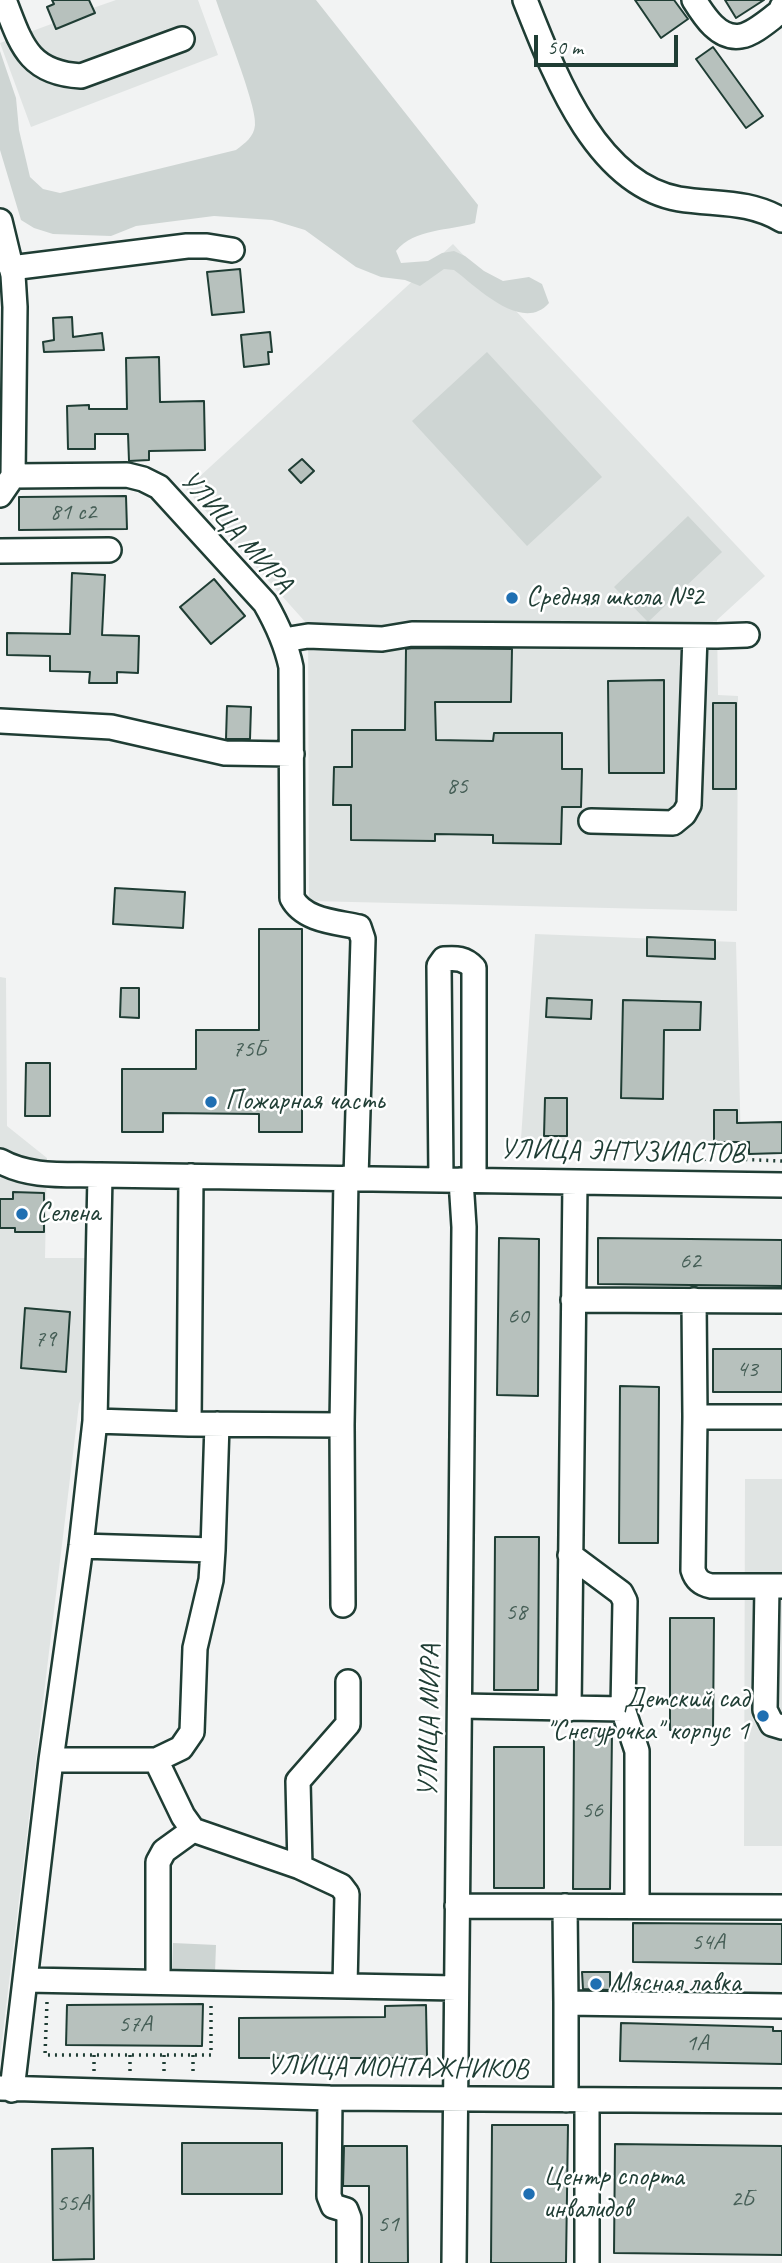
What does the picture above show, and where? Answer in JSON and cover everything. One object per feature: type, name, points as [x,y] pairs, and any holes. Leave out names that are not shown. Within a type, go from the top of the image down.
[{"type":"street","points":[[4,0],[23,49],[32,59],[44,66],[68,75],[80,76],[182,38]]},
{"type":"street","points":[[525,0],[552,67],[580,119],[602,150],[627,174],[650,190],[678,199],[741,204],[766,211],[782,220]]},
{"type":"street","points":[[694,0],[706,20],[728,35],[743,36],[780,12],[782,7]]},
{"type":"street","name":"УЛИЦА МИРА","points":[[0,221],[15,307],[6,485],[127,475],[143,479],[159,488],[265,603],[284,640],[291,667],[292,898],[302,911],[309,915],[359,927],[363,939],[351,1178]]},
{"type":"street","points":[[7,265],[187,246],[232,250]]},
{"type":"street","points":[[0,551],[109,550]]},
{"type":"street","points":[[284,640],[308,636],[382,639],[412,634],[747,635]]},
{"type":"street","points":[[591,821],[673,823],[684,814],[689,805],[695,636]]},
{"type":"street","points":[[0,721],[111,727],[225,753],[292,754]]},
{"type":"street","points":[[451,958],[468,961],[474,968],[458,1180],[439,966],[444,959],[451,958]]},
{"type":"street","name":"УЛИЦА ЭНТУЗИАСТОВ","points":[[0,1161],[14,1169],[35,1173],[100,1175],[782,1185]]},
{"type":"street","points":[[4,2091],[8,2066],[37,1981],[51,1759],[81,1546],[95,1421],[100,1175]]},
{"type":"street","points":[[189,1424],[191,1176]]},
{"type":"street","points":[[343,1605],[342,1425],[351,1178]]},
{"type":"street","name":"УЛИЦА МИРА","points":[[454,2263],[464,1227],[458,1180]]},
{"type":"street","points":[[569,1709],[575,1182]]},
{"type":"street","points":[[573,1300],[782,1301]]},
{"type":"street","points":[[694,1300],[693,1570],[696,1578],[711,1587],[775,1586],[765,1710],[772,1724],[782,1727]]},
{"type":"street","points":[[695,1417],[782,1417]]},
{"type":"street","points":[[95,1421],[342,1425]]},
{"type":"street","points":[[51,1759],[156,1760],[181,1748],[192,1732],[195,1648],[211,1580],[217,1424]]},
{"type":"street","points":[[81,1546],[213,1550]]},
{"type":"street","points":[[570,1555],[621,1593],[625,1601],[624,1709],[637,1751],[637,1906]]},
{"type":"street","points":[[300,1867],[298,1781],[348,1724],[348,1682]]},
{"type":"street","points":[[460,1706],[624,1709]]},
{"type":"street","points":[[156,1760],[183,1816],[193,1830],[300,1867],[341,1886],[346,1894],[345,1986]]},
{"type":"street","points":[[158,1982],[158,1862],[164,1851],[193,1830]]},
{"type":"street","points":[[457,1906],[782,1907]]},
{"type":"street","points":[[565,1906],[566,2003],[577,2100],[587,2263]]},
{"type":"street","points":[[37,1981],[456,1988]]},
{"type":"street","points":[[566,2003],[782,2006]]},
{"type":"street","name":"УЛИЦА МОНТАЖНИКОВ","points":[[4,2091],[455,2100],[782,2101]]},
{"type":"street","points":[[330,2098],[328,2196],[333,2206],[346,2210],[349,2218],[349,2263]]},
{"type":"path","points":[[686,1165],[708,1158],[782,1161]]},
{"type":"path","points":[[37,1981],[45,2056],[211,2055],[211,1983]]},
{"type":"shaded area","points":[[116,0],[198,0],[218,55],[31,127],[0,43],[94,12],[93,8]]},
{"type":"shaded area","points":[[216,0],[316,0],[478,205],[475,223],[422,234],[404,244],[396,251],[401,263],[428,261],[442,253],[454,251],[503,281],[529,277],[542,284],[549,303],[538,311],[526,313],[513,310],[487,296],[454,270],[444,269],[420,286],[405,280],[381,277],[356,267],[305,230],[272,220],[214,216],[136,226],[111,236],[53,234],[34,228],[21,220],[0,150],[0,51],[16,98],[19,130],[30,177],[43,189],[60,193],[236,150],[253,133],[255,125],[251,101]]},
{"type":"shaded area","name":"Средняя школа №2","points":[[453,244],[765,576],[717,620],[718,695],[738,696],[737,911],[309,901],[308,625],[186,489]]},
{"type":"shaded area","points":[[487,352],[602,477],[527,546],[412,421]]},
{"type":"shaded area","points":[[688,516],[722,552],[648,622],[614,587]]},
{"type":"shaded area","points":[[535,934],[736,942],[741,1147],[521,1139]]},
{"type":"shaded area","points":[[0,977],[6,978],[7,1126],[47,1158],[45,1258],[92,1258],[90,1379],[79,1404],[0,2057]]},
{"type":"shaded area","name":"Детский сад \"Снегурочка\" корпус 1","points":[[745,1479],[782,1479],[782,1846],[744,1846]]},
{"type":"shaded area","points":[[173,1943],[216,1945],[215,1973],[172,1971]]},
{"type":"building","points":[[52,0],[89,0],[95,13],[56,29],[47,7],[54,4]]},
{"type":"building","points":[[635,0],[674,0],[688,19],[661,38]]},
{"type":"building","points":[[725,0],[764,0],[736,18]]},
{"type":"building","points":[[713,47],[763,116],[746,128],[696,59]]},
{"type":"building","points":[[240,269],[244,312],[212,315],[207,272]]},
{"type":"building","points":[[72,317],[73,337],[102,333],[104,350],[44,352],[43,342],[54,340],[53,318]]},
{"type":"building","points":[[270,332],[272,352],[268,352],[269,364],[244,367],[241,335]]},
{"type":"building","points":[[159,357],[160,402],[204,401],[205,450],[149,451],[149,460],[129,461],[128,434],[95,434],[95,449],[68,449],[67,406],[127,409],[126,358]]},
{"type":"building","points":[[302,459],[314,471],[301,483],[289,470]]},
{"type":"building","points":[[126,496],[127,529],[19,530],[19,497]]},
{"type":"building","points":[[72,573],[105,575],[102,635],[139,636],[138,673],[117,672],[117,683],[89,683],[90,672],[50,671],[50,656],[7,655],[7,633],[70,634]]},
{"type":"building","points":[[214,579],[245,616],[211,644],[180,607]]},
{"type":"building","points":[[406,649],[512,649],[511,702],[435,702],[436,740],[493,741],[494,733],[562,733],[562,769],[582,769],[581,807],[562,807],[561,844],[493,843],[493,835],[435,834],[435,841],[351,840],[351,805],[333,805],[334,767],[352,767],[352,730],[405,730]]},
{"type":"building","points":[[664,680],[664,773],[609,773],[608,681]]},
{"type":"building","points":[[713,703],[736,703],[736,789],[713,789]]},
{"type":"building","points":[[227,706],[251,707],[250,739],[226,739]]},
{"type":"building","points":[[115,888],[185,892],[183,928],[113,924]]},
{"type":"building","points":[[259,929],[302,929],[302,1132],[259,1132],[259,1114],[163,1113],[163,1132],[122,1132],[122,1069],[196,1069],[196,1030],[259,1030]]},
{"type":"building","points":[[647,937],[715,940],[715,959],[647,956]]},
{"type":"building","points":[[121,988],[139,988],[139,1018],[120,1017]]},
{"type":"building","points":[[547,998],[592,1000],[591,1019],[546,1017]]},
{"type":"building","points":[[623,1000],[701,1002],[700,1030],[664,1030],[663,1099],[621,1098]]},
{"type":"building","points":[[26,1063],[50,1063],[50,1116],[25,1116]]},
{"type":"building","points":[[545,1098],[567,1098],[567,1136],[544,1136]]},
{"type":"building","points":[[714,1110],[737,1110],[737,1123],[782,1122],[782,1153],[749,1154],[749,1142],[714,1142]]},
{"type":"building","name":"Селена","points":[[13,1192],[44,1193],[44,1232],[15,1232],[15,1228],[0,1228],[0,1199],[13,1199]]},
{"type":"building","points":[[499,1238],[539,1239],[538,1396],[497,1395]]},
{"type":"building","points":[[598,1238],[782,1240],[782,1286],[598,1284]]},
{"type":"building","points":[[25,1308],[70,1312],[66,1372],[21,1368]]},
{"type":"building","points":[[713,1349],[782,1349],[782,1392],[713,1392]]},
{"type":"building","points":[[620,1386],[659,1387],[658,1543],[619,1543]]},
{"type":"building","points":[[495,1537],[539,1537],[538,1690],[494,1690]]},
{"type":"building","points":[[670,1618],[714,1618],[713,1731],[670,1730]]},
{"type":"building","points":[[574,1733],[612,1733],[610,1889],[573,1889]]},
{"type":"building","points":[[494,1747],[544,1747],[544,1888],[494,1888]]},
{"type":"building","points":[[633,1923],[782,1924],[782,1964],[633,1962]]},
{"type":"building","points":[[582,1972],[610,1972],[610,1990],[583,1989]]},
{"type":"building","points":[[203,2004],[202,2046],[66,2045],[67,2005]]},
{"type":"building","points":[[426,2005],[427,2058],[239,2058],[239,2018],[385,2017],[385,2006]]},
{"type":"building","points":[[621,2023],[773,2027],[773,2031],[782,2031],[782,2064],[620,2061]]},
{"type":"building","name":"Центр спорта инвалидов","points":[[492,2125],[568,2125],[566,2263],[491,2263]]},
{"type":"building","points":[[182,2143],[282,2143],[282,2194],[182,2194]]},
{"type":"building","points":[[615,2144],[782,2146],[782,2255],[614,2253]]},
{"type":"building","points":[[344,2146],[407,2146],[408,2263],[369,2263],[369,2186],[343,2186]]},
{"type":"building","points":[[93,2148],[94,2259],[53,2260],[52,2149]]},
{"type":"place","name":"Средняя школа №2","points":[[512,598]]},
{"type":"place","name":"Пожарная часть","points":[[211,1102]]},
{"type":"place","name":"Селена","points":[[22,1214]]},
{"type":"place","name":"Детский сад \"Снегурочка\" корпус 1","points":[[763,1716]]},
{"type":"place","name":"Мясная лавка","points":[[596,1984]]},
{"type":"place","name":"Центр спорта инвалидов","points":[[529,2194]]}]
